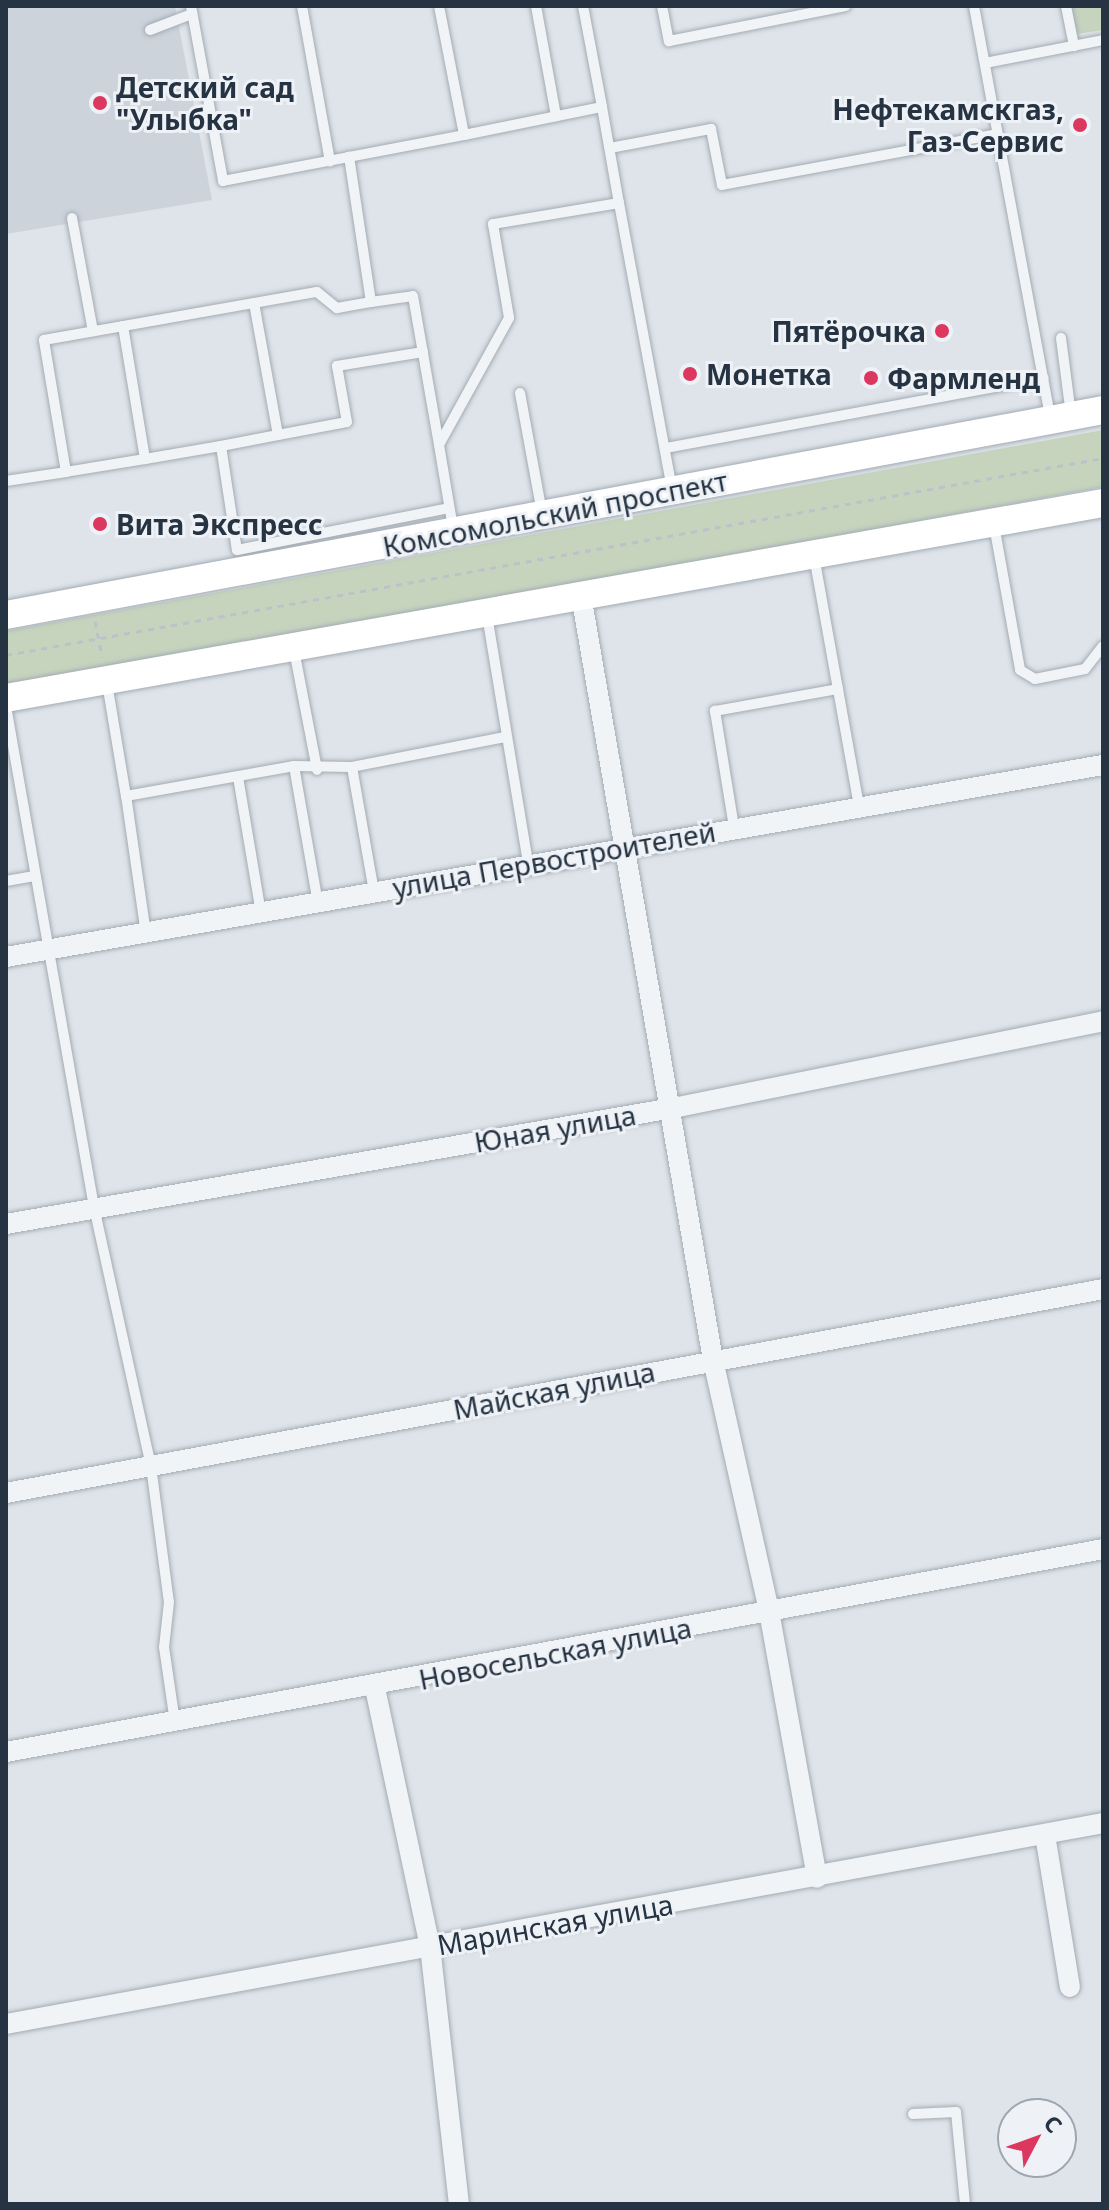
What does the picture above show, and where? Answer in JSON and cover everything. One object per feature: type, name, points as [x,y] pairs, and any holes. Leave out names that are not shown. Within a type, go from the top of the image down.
[{"type":"main road","name":"Комсомольский проспект","points":[[6,615],[451,519],[542,514],[1103,410]]},
{"type":"main road","points":[[6,698],[106,675],[294,649],[1103,503]]},
{"type":"street","points":[[581,595],[673,1108],[713,1360],[769,1611],[817,1878]]},
{"type":"street","name":"улица Первостроителей","points":[[6,957],[626,845],[1103,765]]},
{"type":"street","name":"Юная улица","points":[[6,1224],[673,1108],[1103,1021]]},
{"type":"street","name":"Майская улица","points":[[6,1493],[1103,1289]]},
{"type":"street","name":"Новосельская улица","points":[[6,1752],[375,1688],[1103,1549]]},
{"type":"street","points":[[375,1688],[430,1946],[459,2204]]},
{"type":"street","name":"Маринская улица","points":[[6,2024],[817,1878],[1103,1823]]},
{"type":"street","points":[[1045,1835],[1070,1987]]},
{"type":"lane","points":[[302,6],[330,161]]},
{"type":"lane","points":[[439,6],[464,135]]},
{"type":"lane","points":[[536,6],[556,116]]},
{"type":"lane","points":[[583,6],[672,491]]},
{"type":"lane","points":[[662,6],[669,41],[846,6]]},
{"type":"lane","points":[[974,6],[1044,378],[1061,418]]},
{"type":"lane","points":[[1066,6],[1074,46]]},
{"type":"lane","points":[[150,30],[191,10],[223,181],[602,107]]},
{"type":"lane","points":[[985,63],[1103,40]]},
{"type":"lane","points":[[610,148],[711,129],[722,185],[997,134]]},
{"type":"lane","points":[[349,157],[371,302]]},
{"type":"lane","points":[[439,445],[509,318],[493,224],[619,203]]},
{"type":"lane","points":[[72,218],[93,331]]},
{"type":"lane","points":[[66,472],[44,340],[317,292],[337,308],[413,296],[451,519],[237,550],[221,446]]},
{"type":"lane","points":[[254,303],[278,435]]},
{"type":"lane","points":[[123,326],[145,459]]},
{"type":"lane","points":[[1061,338],[1061,418]]},
{"type":"lane","points":[[6,481],[347,422],[337,366],[423,352]]},
{"type":"lane","points":[[666,448],[1044,378]]},
{"type":"lane","points":[[520,393],[542,514]]},
{"type":"lane","points":[[993,523],[1020,670],[1035,679],[1085,669],[1103,646]]},
{"type":"lane","points":[[814,554],[859,806]]},
{"type":"lane","points":[[487,613],[528,864]]},
{"type":"lane","points":[[294,649],[317,770]]},
{"type":"lane","points":[[106,675],[146,934]]},
{"type":"lane","points":[[734,827],[715,711],[838,689]]},
{"type":"lane","points":[[6,706],[8,732],[94,1207],[151,1466],[169,1602],[164,1647],[175,1722]]},
{"type":"lane","points":[[126,796],[294,766],[317,770],[352,767],[505,737]]},
{"type":"lane","points":[[294,766],[318,903]]},
{"type":"lane","points":[[352,767],[374,892]]},
{"type":"lane","points":[[238,777],[261,913]]},
{"type":"lane","points":[[6,881],[35,876]]},
{"type":"lane","points":[[913,2114],[956,2112],[965,2204]]},
{"type":"path","points":[[6,655],[1103,458]]},
{"type":"path","points":[[93,610],[106,675]]},
{"type":"shaded area","name":"Детский сад \"Улыбка\"","points":[[6,6],[175,6],[212,200],[6,234]]},
{"type":"green space","points":[[1071,6],[1103,6],[1103,30],[1077,34]]},
{"type":"green space","points":[[1103,430],[1103,487],[6,689],[6,631]]},
{"type":"place","name":"Детский сад \"Улыбка\"","points":[[100,103]]},
{"type":"place","name":"Нефтекамскгаз, Газ-Сервис","points":[[1080,125]]},
{"type":"place","name":"Пятёрочка","points":[[942,331]]},
{"type":"place","name":"Монетка","points":[[690,374]]},
{"type":"place","name":"Фармленд","points":[[871,378]]},
{"type":"place","name":"Вита Экспресс","points":[[100,524]]}]
